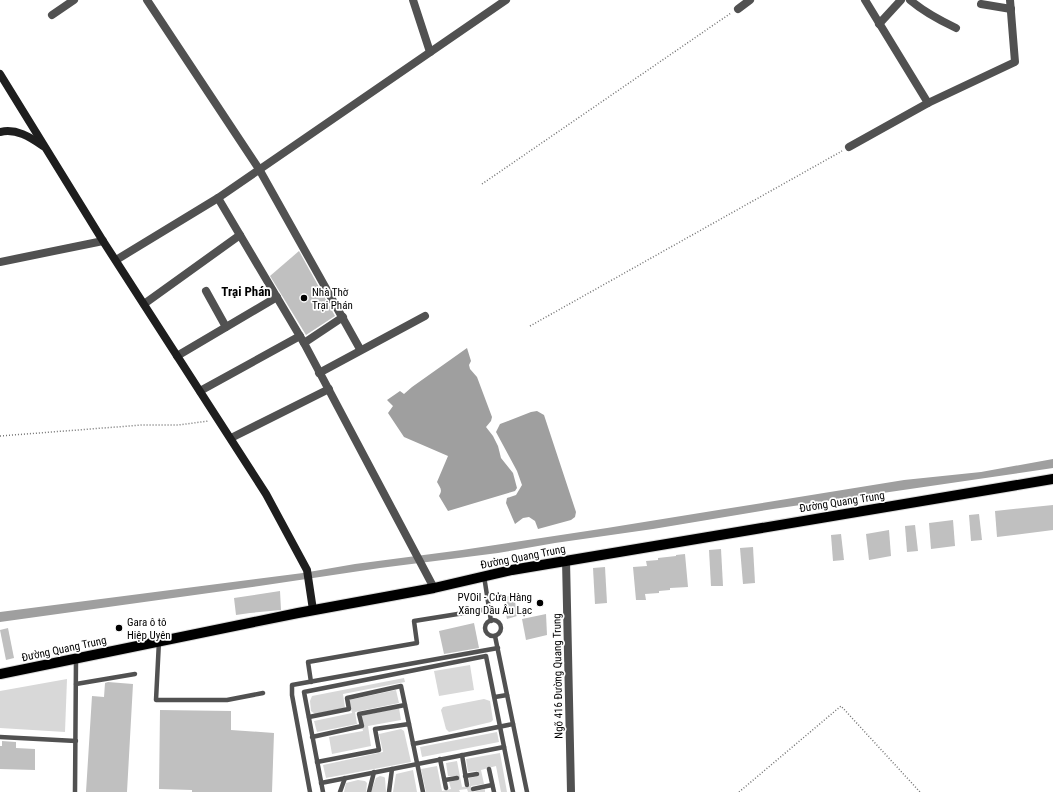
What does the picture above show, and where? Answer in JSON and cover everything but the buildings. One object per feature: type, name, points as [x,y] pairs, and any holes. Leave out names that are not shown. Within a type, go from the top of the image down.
[{"type":"main road","points":[[0,74],[103,241],[266,494],[308,570],[313,610]]},
{"type":"main road","points":[[0,132],[6,130],[19,132],[46,148]]},
{"type":"main road","name":"Đường Quang Trung","points":[[0,674],[313,610],[434,588],[484,576],[566,560],[1053,479]]},
{"type":"street","points":[[52,15],[74,0]]},
{"type":"street","points":[[148,0],[259,169],[360,349]]},
{"type":"street","points":[[412,0],[428,53]]},
{"type":"street","points":[[116,260],[218,198],[428,53],[440,47],[506,0]]},
{"type":"street","points":[[738,9],[750,0]]},
{"type":"street","points":[[865,0],[928,103]]},
{"type":"street","points":[[879,24],[901,0]]},
{"type":"street","points":[[910,0],[932,17],[956,28]]},
{"type":"street","points":[[849,147],[928,103],[1015,62],[1010,0]]},
{"type":"street","points":[[981,4],[1011,9]]},
{"type":"street","points":[[218,198],[302,340],[434,588]]},
{"type":"street","points":[[144,304],[240,235]]},
{"type":"street","points":[[0,262],[103,241]]},
{"type":"street","points":[[206,291],[226,327]]},
{"type":"street","points":[[177,356],[277,297]]},
{"type":"street","points":[[319,373],[360,349],[425,316]]},
{"type":"street","points":[[200,391],[302,340],[343,317]]},
{"type":"street","points":[[231,438],[328,388]]},
{"type":"street","name":"Ngõ 416 Đường Quang Trung","points":[[566,560],[571,792]]},
{"type":"lane","points":[[484,576],[491,621]]},
{"type":"lane","points":[[311,682],[308,662],[417,643],[414,621],[489,609]]},
{"type":"lane","points":[[491,621],[497,621],[501,626],[500,632],[495,636],[489,635],[485,630],[486,624],[491,621]]},
{"type":"lane","points":[[495,636],[527,792]]},
{"type":"lane","points":[[159,641],[156,700],[227,700],[263,693]]},
{"type":"lane","points":[[310,792],[292,695],[292,685],[498,648]]},
{"type":"lane","points":[[323,792],[304,692],[486,656],[513,792]]},
{"type":"lane","points":[[75,792],[76,658]]},
{"type":"lane","points":[[76,684],[135,674]]},
{"type":"lane","points":[[309,717],[349,709],[347,698],[401,686],[423,792]]},
{"type":"lane","points":[[495,697],[507,695]]},
{"type":"lane","points":[[312,737],[362,726],[360,714],[405,705]]},
{"type":"lane","points":[[317,762],[379,750],[375,729],[409,724]]},
{"type":"lane","points":[[413,744],[513,724]]},
{"type":"lane","points":[[0,737],[76,741]]},
{"type":"lane","points":[[321,783],[504,747]]},
{"type":"lane","points":[[462,755],[467,785]]},
{"type":"lane","points":[[440,759],[446,788]]},
{"type":"lane","points":[[389,792],[392,769]]},
{"type":"lane","points":[[490,769],[494,792]]},
{"type":"lane","points":[[369,792],[374,772]]},
{"type":"lane","points":[[465,776],[477,774]]},
{"type":"lane","points":[[340,792],[345,778]]},
{"type":"lane","points":[[445,780],[457,778]]},
{"type":"lane","points":[[473,790],[492,785]]},
{"type":"path","points":[[482,184],[738,9]]},
{"type":"path","points":[[530,326],[849,147]]},
{"type":"path","points":[[0,436],[142,425],[178,425],[218,420]]},
{"type":"path","points":[[739,792],[841,706],[920,792]]},
{"type":"shaded area","points":[[467,348],[471,361],[469,365],[470,369],[477,377],[492,417],[491,421],[486,427],[498,446],[501,458],[513,473],[517,488],[515,491],[448,511],[439,496],[441,490],[437,482],[448,456],[404,437],[388,413],[393,406],[387,400],[400,391],[404,394]]},
{"type":"shaded area","points":[[537,411],[544,415],[576,512],[575,517],[571,520],[538,529],[535,521],[529,517],[523,518],[515,524],[506,503],[507,498],[516,495],[522,485],[517,471],[496,432],[500,424]]},
{"type":"shaded area","points":[[1053,459],[1053,468],[773,509],[498,553],[380,568],[0,622],[0,612],[303,573],[355,564],[462,550],[904,480],[981,472]]},
{"type":"shaded area","points":[[470,665],[474,690],[439,696],[434,671]]},
{"type":"shaded area","points":[[404,678],[405,682],[343,694],[345,708],[315,714],[311,711],[310,701],[312,696]]},
{"type":"shaded area","points":[[67,679],[65,732],[0,728],[0,691]]},
{"type":"shaded area","points":[[396,690],[399,703],[355,712],[357,724],[317,732],[314,721],[352,713],[349,700]]},
{"type":"shaded area","points":[[484,699],[490,701],[493,720],[491,722],[449,732],[446,729],[441,710],[443,707]]},
{"type":"shaded area","points":[[399,708],[401,720],[368,726],[371,746],[332,754],[329,737],[363,731],[360,716]]},
{"type":"shaded area","points":[[401,729],[404,731],[411,762],[326,778],[323,765],[383,752],[379,734]]},
{"type":"shaded area","points":[[497,732],[499,742],[422,757],[420,747]]},
{"type":"shaded area","points":[[500,753],[507,792],[501,792],[496,766],[481,770],[484,784],[471,786],[473,792],[468,792],[467,789],[459,790],[460,792],[426,792],[421,769],[437,766],[442,791],[451,789],[449,782],[458,780],[457,776],[448,776],[446,763],[457,761],[462,787],[470,786],[469,778],[479,776],[478,771],[468,772],[466,759]]},
{"type":"shaded area","points":[[413,770],[417,792],[393,792],[396,774]]},
{"type":"shaded area","points":[[380,776],[385,778],[386,792],[371,792],[376,778]]},
{"type":"shaded area","points":[[358,780],[365,781],[367,783],[366,792],[344,792],[346,783]]},
{"type":"shaded area","points":[[485,789],[485,792],[473,792]]},
{"type":"place","name":"Nhà Thờ Trại Phán","points":[[304,298]]},
{"type":"place","name":"PVOil - Cửa Hàng Xăng Dầu Âu Lạc","points":[[540,603]]},
{"type":"place","name":"Gara ô tô Hiệp Uyên","points":[[119,628]]},
{"type":"district","name":"Trại Phán","points":[[246,291]]}]
